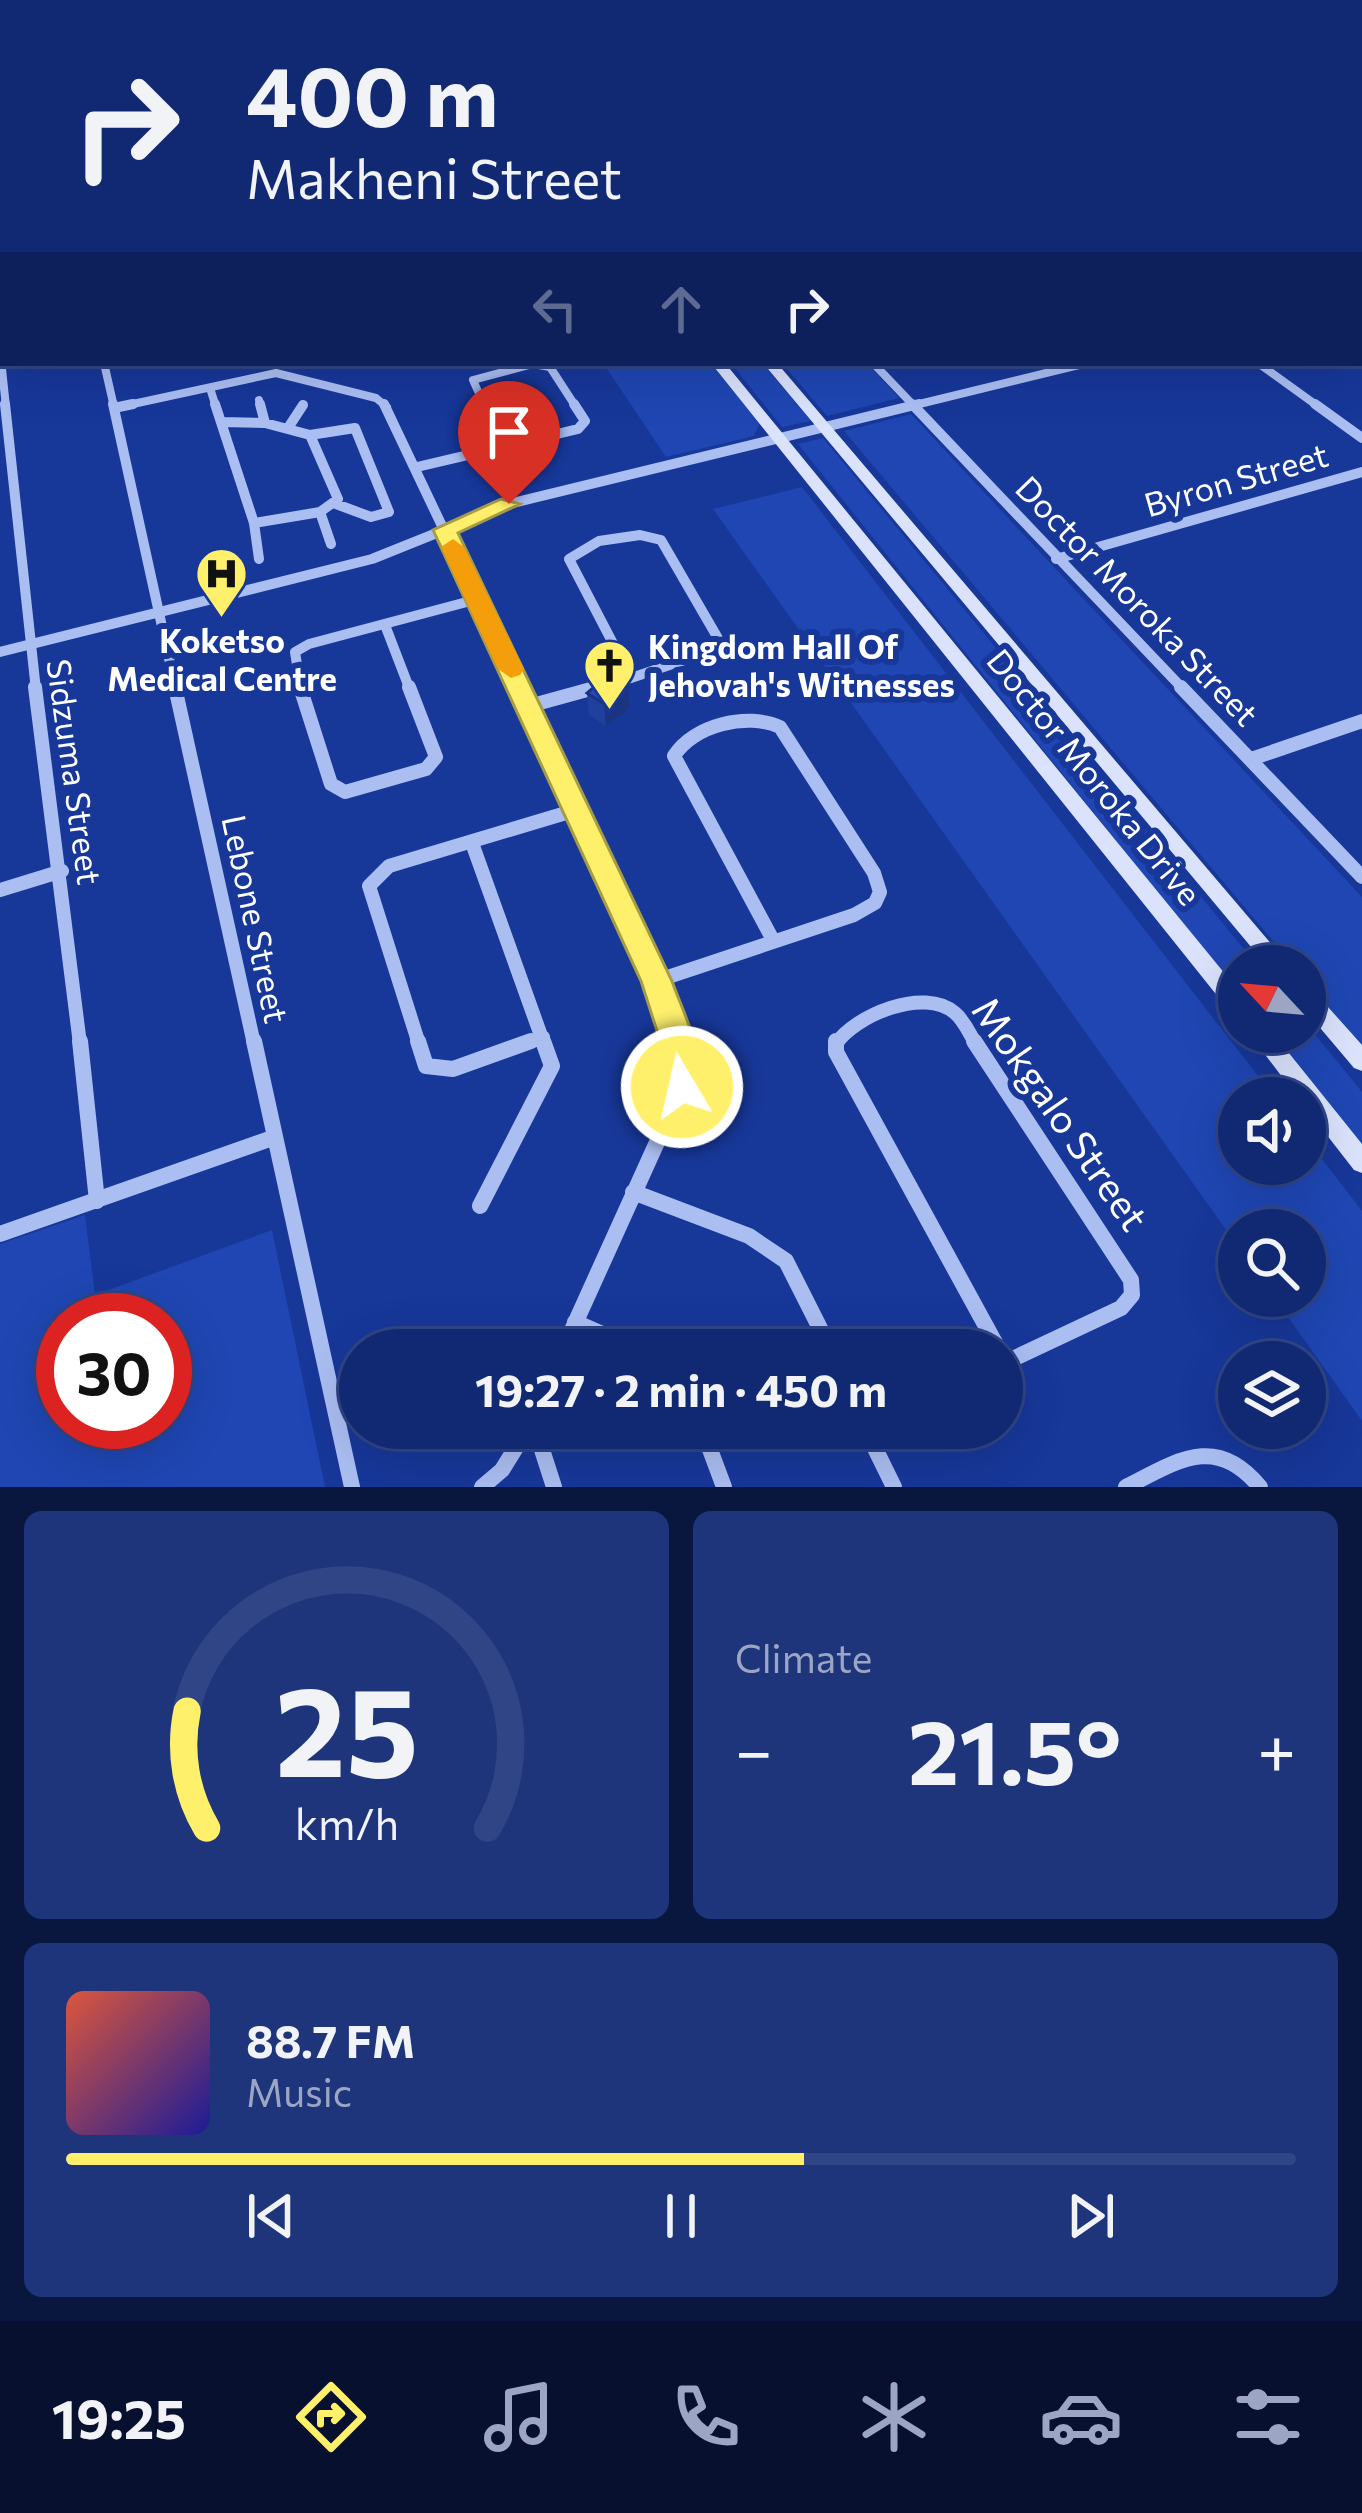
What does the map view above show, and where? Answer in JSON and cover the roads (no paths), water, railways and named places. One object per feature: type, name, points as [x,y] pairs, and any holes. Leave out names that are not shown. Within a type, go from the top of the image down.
[{"type":"street","name":"Sidzuma Street","points":[[1,366],[7,474],[62,872],[97,1201]]},
{"type":"street","name":"Lebone Street","points":[[105,366],[352,1487]]},
{"type":"street","points":[[503,446],[473,380],[526,366]]},
{"type":"street","points":[[417,466],[583,425],[550,367],[544,366]]},
{"type":"street","name":"Doctor Moroka Drive","points":[[720,366],[1218,981]]},
{"type":"street","name":"Doctor Moroka Drive","points":[[772,366],[1262,945]]},
{"type":"street","name":"Doctor Moroka Street","points":[[876,366],[1362,877]]},
{"type":"street","points":[[0,652],[373,560],[509,504],[1074,366]]},
{"type":"street","points":[[1262,366],[1362,438]]},
{"type":"street","points":[[114,408],[281,368],[383,401],[417,466],[656,981],[684,1072],[572,1329]]},
{"type":"street","points":[[210,388],[254,523],[259,559]]},
{"type":"street","points":[[259,400],[265,423]]},
{"type":"street","points":[[288,428],[303,405]]},
{"type":"street","points":[[221,422],[265,423],[310,435],[356,428],[389,512],[371,517],[336,504]]},
{"type":"street","points":[[254,523],[320,512],[336,504],[338,499],[310,435]]},
{"type":"street","name":"Byron Street","points":[[1056,559],[1362,472]]},
{"type":"street","points":[[320,512],[331,544]]},
{"type":"street","points":[[529,706],[631,678],[712,655],[723,647],[661,540],[644,533],[582,548],[569,559],[631,678]]},
{"type":"street","points":[[385,625],[436,757],[426,769],[345,792],[332,784],[293,658],[309,644],[478,599]]},
{"type":"street","points":[[656,981],[867,909],[880,892],[874,873],[780,728],[756,718],[684,740],[674,755],[773,940]]},
{"type":"street","points":[[1251,759],[1362,721]]},
{"type":"street","points":[[543,1037],[442,1072],[420,1058],[370,886],[372,878],[388,866],[576,810]]},
{"type":"street","points":[[472,844],[552,1066],[480,1206]]},
{"type":"street","points":[[0,890],[62,872]]},
{"type":"street","name":"Mokgalo Street","points":[[920,1001],[941,1004],[956,1013],[1131,1280],[1132,1294],[1121,1308],[1002,1358],[836,1052],[836,1041],[850,1029],[920,1001]]},
{"type":"street","points":[[1326,1019],[1362,1061]]},
{"type":"street","points":[[1275,1053],[1362,1162]]},
{"type":"street","points":[[0,1234],[274,1137]]},
{"type":"street","points":[[633,1192],[749,1236],[786,1261],[820,1329]]},
{"type":"street","points":[[575,1322],[591,1329]]},
{"type":"street","points":[[482,1487],[517,1449]]},
{"type":"street","points":[[540,1449],[554,1487]]},
{"type":"street","points":[[710,1449],[724,1487]]},
{"type":"street","points":[[875,1449],[894,1487]]},
{"type":"street","points":[[1126,1487],[1206,1451],[1232,1457],[1260,1487]]},
{"type":"place","name":"Koketso Medical Centre","points":[[222,620]]},
{"type":"place","name":"Kingdom Hall Of Jehovah's Witnesses","points":[[609,712]]}]
